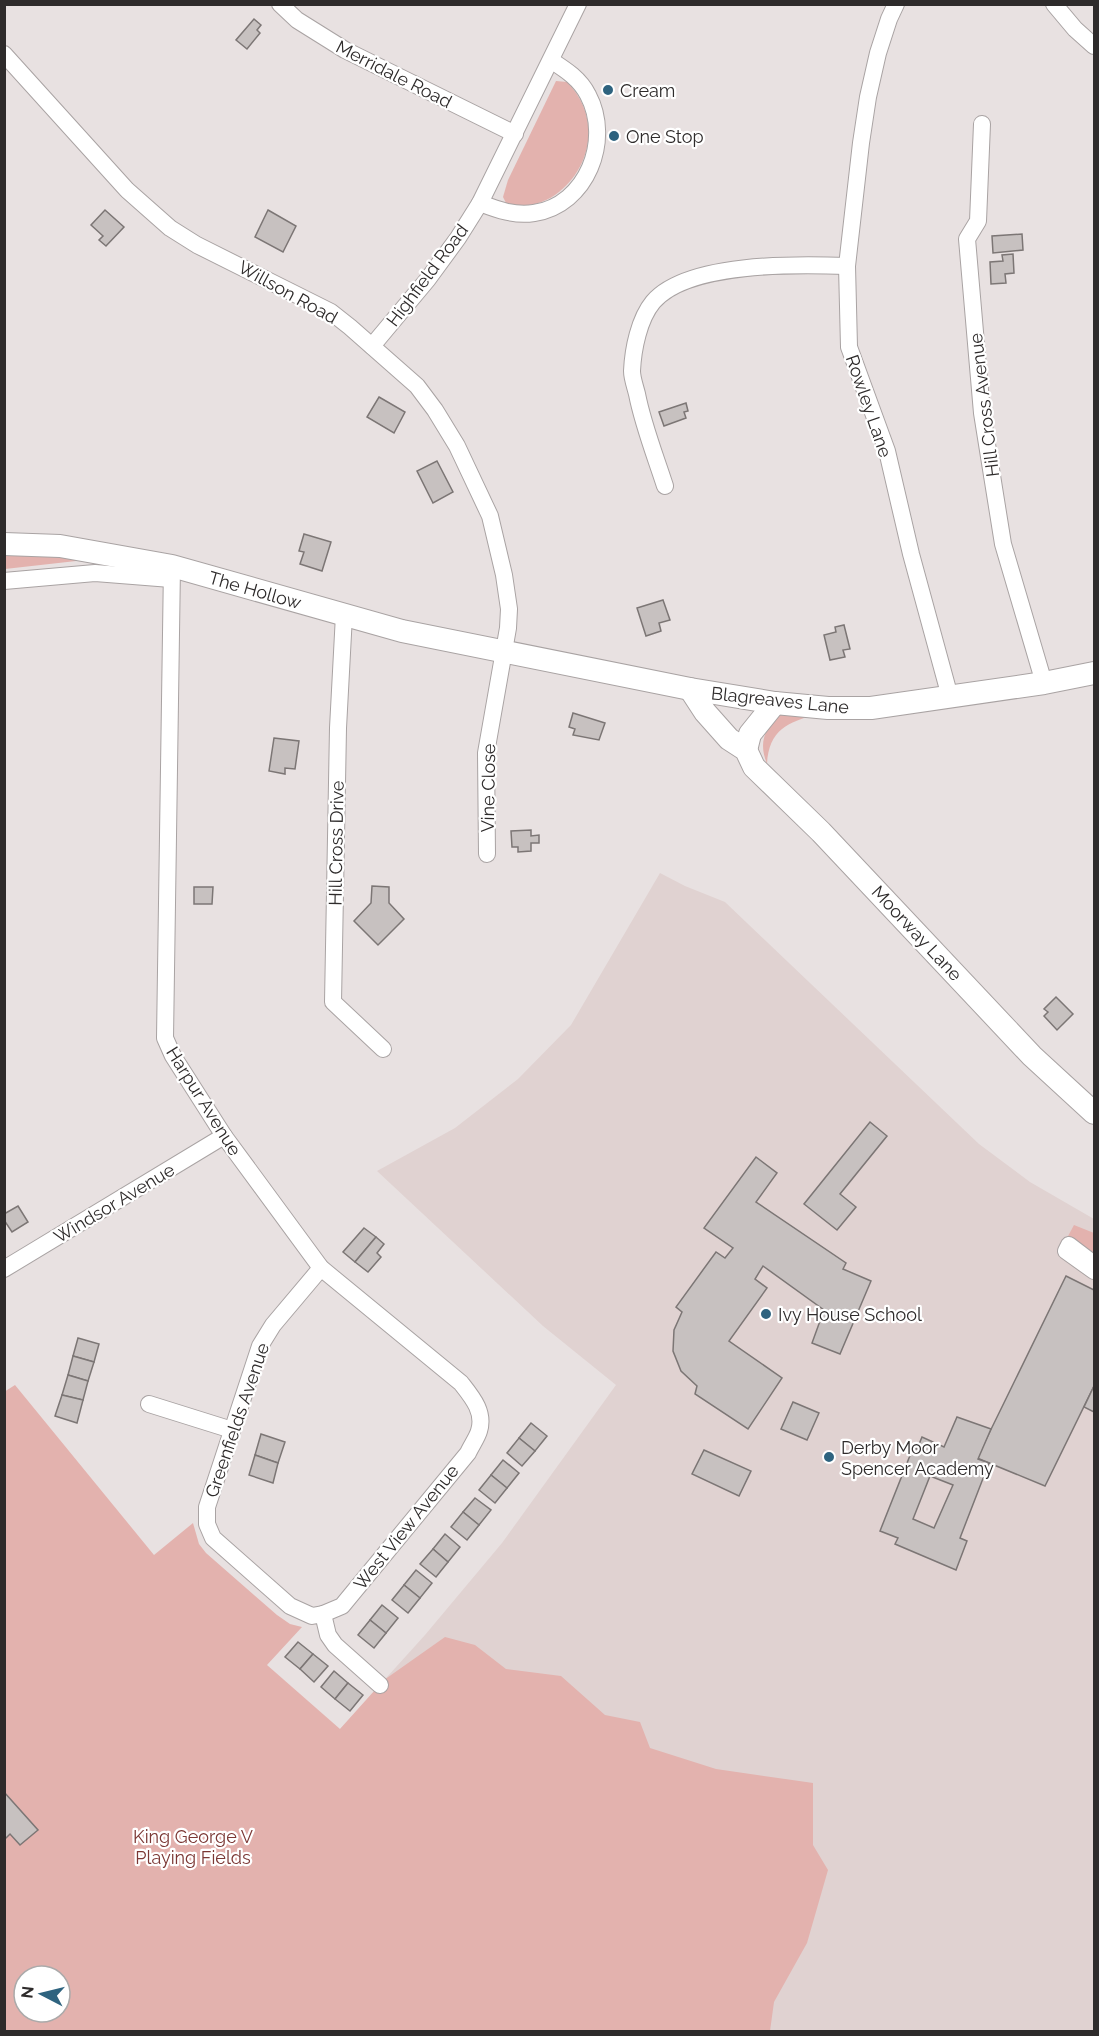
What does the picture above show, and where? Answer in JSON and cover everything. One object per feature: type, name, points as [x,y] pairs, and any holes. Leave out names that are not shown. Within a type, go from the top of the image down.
[{"type":"street","name":"Merridale Road","points":[[280,4],[297,20],[345,50],[514,134]]},
{"type":"street","name":"Highfield Road","points":[[372,346],[428,279],[480,203],[552,61],[578,4]]},
{"type":"street","name":"Rowley Lane","points":[[896,4],[878,53],[868,97],[847,266],[849,347],[887,451],[911,554],[950,697]]},
{"type":"street","points":[[1054,4],[1075,29],[1095,46]]},
{"type":"street","name":"Willson Road","points":[[4,54],[127,190],[170,228],[197,245],[331,312],[417,386],[435,410],[457,447],[490,516],[504,575],[509,609],[504,651]]},
{"type":"street","points":[[480,203],[510,213],[532,214],[558,204],[571,195],[589,172],[596,153],[598,137],[596,116],[588,95],[578,81],[552,61]]},
{"type":"street","name":"Hill Cross Avenue","points":[[982,124],[978,221],[967,239],[982,413],[1003,544],[1044,683]]},
{"type":"street","points":[[665,486],[640,412],[632,373],[637,333],[652,302],[667,290],[698,276],[797,264],[847,266]]},
{"type":"street","name":"The Hollow","points":[[4,544],[60,546],[402,631],[504,651]]},
{"type":"street","points":[[4,582],[95,573],[171,572]]},
{"type":"street","name":"Harpur Avenue","points":[[171,572],[165,1038],[173,1056],[224,1136],[321,1268],[461,1383],[473,1398],[479,1412],[480,1431]]},
{"type":"street","name":"Hill Cross Drive","points":[[344,615],[338,728],[333,1002],[383,1049]]},
{"type":"street","name":"Blagreaves Lane","points":[[504,651],[690,689],[775,703],[828,708],[871,708],[1044,683],[1095,673]]},
{"type":"street","name":"Vine Close","points":[[487,854],[486,753],[504,651]]},
{"type":"street","name":"Moorway Lane","points":[[690,689],[705,712],[729,739],[746,750],[754,767],[821,832],[1032,1056],[1095,1113]]},
{"type":"street","points":[[746,750],[750,734],[775,703]]},
{"type":"street","name":"Windsor Avenue","points":[[4,1269],[224,1136]]},
{"type":"street","points":[[1095,1264],[1069,1245],[1066,1251],[1095,1271]]},
{"type":"street","name":"Greenfields Avenue","points":[[321,1268],[273,1325],[260,1346],[207,1507],[207,1524],[213,1538],[290,1606],[312,1616],[323,1614]]},
{"type":"street","points":[[149,1404],[232,1430]]},
{"type":"street","name":"West View Avenue","points":[[323,1614],[342,1606],[468,1453],[480,1431]]},
{"type":"street","points":[[323,1614],[328,1635],[335,1645],[380,1684]]},
{"type":"shaded area","name":"Derby Moor Spencer Academy","points":[[660,873],[725,902],[979,1144],[1030,1182],[1094,1219],[1094,2031],[611,2031],[340,1729],[425,1635],[502,1543],[616,1385],[543,1326],[377,1171],[455,1128],[518,1079],[571,1025]]},
{"type":"green space","points":[[556,81],[567,82],[585,110],[588,141],[578,171],[568,184],[549,198],[525,205],[506,203],[503,197],[508,180]]},
{"type":"green space","points":[[4,551],[85,560],[5,569]]},
{"type":"green space","points":[[781,713],[816,714],[789,725],[776,735],[767,764],[763,742],[767,730]]},
{"type":"green space","points":[[1074,1225],[1094,1233],[1094,1259],[1067,1238]]},
{"type":"green space","name":"King George V Playing Fields","points":[[15,1385],[154,1555],[193,1523],[199,1544],[206,1553],[277,1615],[290,1624],[302,1627],[267,1665],[340,1729],[384,1680],[445,1637],[475,1645],[506,1669],[561,1676],[605,1715],[640,1722],[650,1748],[716,1769],[813,1783],[813,1845],[828,1870],[807,1943],[774,2002],[770,2031],[5,2031],[4,1392]]},
{"type":"building","points":[[254,19],[261,25],[257,30],[260,33],[247,49],[236,40]]},
{"type":"building","points":[[105,210],[124,227],[106,246],[99,240],[103,236],[91,225]]},
{"type":"building","points":[[268,210],[296,226],[283,252],[255,237]]},
{"type":"building","points":[[1022,234],[1023,250],[993,253],[992,236]]},
{"type":"building","points":[[1013,254],[1014,273],[1005,274],[1006,283],[991,284],[990,262],[1003,261],[1002,255]]},
{"type":"building","points":[[379,397],[405,412],[394,433],[367,417]]},
{"type":"building","points":[[686,403],[688,411],[684,412],[686,418],[664,426],[659,412]]},
{"type":"building","points":[[437,461],[453,492],[433,503],[417,471]]},
{"type":"building","points":[[304,534],[331,542],[322,571],[300,564],[304,552],[299,551]]},
{"type":"building","points":[[663,600],[670,620],[659,623],[661,631],[646,636],[637,608]]},
{"type":"building","points":[[844,625],[850,649],[843,650],[845,657],[830,660],[824,635],[836,632],[835,627]]},
{"type":"building","points":[[573,713],[605,723],[599,740],[573,735],[575,729],[569,727]]},
{"type":"building","points":[[274,738],[299,741],[295,769],[285,768],[285,774],[269,771]]},
{"type":"building","points":[[531,830],[531,836],[539,835],[539,843],[531,843],[531,851],[518,852],[518,847],[512,847],[511,831]]},
{"type":"building","points":[[372,886],[389,887],[389,903],[404,919],[378,945],[354,921],[371,903]]},
{"type":"building","points":[[194,887],[213,887],[212,904],[194,904]]},
{"type":"building","points":[[1056,997],[1073,1014],[1057,1030],[1044,1016],[1048,1012],[1044,1009]]},
{"type":"building","points":[[870,1122],[887,1136],[840,1194],[856,1207],[837,1230],[804,1204]]},
{"type":"building","points":[[756,1157],[777,1173],[756,1202],[846,1263],[843,1269],[871,1281],[840,1354],[812,1343],[824,1310],[763,1266],[755,1279],[767,1288],[729,1341],[782,1378],[748,1429],[695,1394],[697,1386],[681,1371],[673,1351],[674,1330],[682,1312],[676,1307],[716,1252],[725,1258],[733,1248],[704,1228]]},
{"type":"building","points":[[18,1206],[28,1222],[12,1232],[4,1220],[4,1214]]},
{"type":"building","points":[[364,1228],[376,1237],[355,1262],[343,1252]]},
{"type":"building","points":[[376,1237],[384,1244],[377,1253],[381,1257],[368,1272],[355,1262]]},
{"type":"building","points":[[1066,1276],[1094,1290],[1094,1386],[1045,1486],[977,1458]]},
{"type":"building","points":[[78,1338],[99,1344],[94,1362],[73,1356]]},
{"type":"building","points":[[73,1356],[94,1362],[88,1381],[68,1375]]},
{"type":"building","points":[[68,1375],[88,1381],[83,1400],[62,1395]]},
{"type":"building","points":[[1094,1386],[1094,1412],[1084,1407]]},
{"type":"building","points":[[62,1395],[83,1400],[77,1423],[55,1416]]},
{"type":"building","points":[[793,1402],[819,1413],[807,1440],[781,1429]]},
{"type":"building","points":[[957,1417],[991,1429],[978,1459],[989,1463],[960,1538],[967,1541],[956,1570],[895,1544],[898,1538],[880,1531],[913,1448],[917,1449],[922,1437],[944,1447]],"holes":[[[930,1476],[953,1485],[934,1528],[913,1519]]]},
{"type":"building","points":[[531,1423],[547,1436],[535,1451],[519,1438]]},
{"type":"building","points":[[261,1434],[285,1442],[278,1463],[255,1455]]},
{"type":"building","points":[[519,1438],[535,1451],[522,1466],[507,1453]]},
{"type":"building","points":[[704,1450],[751,1471],[739,1496],[692,1474]]},
{"type":"building","points":[[255,1455],[278,1463],[273,1483],[249,1475]]},
{"type":"building","points":[[503,1460],[519,1473],[507,1488],[491,1475]]},
{"type":"building","points":[[491,1475],[507,1488],[495,1503],[479,1490]]},
{"type":"building","points":[[475,1498],[491,1510],[479,1525],[463,1512]]},
{"type":"building","points":[[463,1512],[479,1525],[467,1540],[451,1527]]},
{"type":"building","points":[[445,1534],[460,1547],[448,1562],[433,1549]]},
{"type":"building","points":[[433,1549],[448,1562],[436,1577],[420,1564]]},
{"type":"building","points":[[416,1570],[432,1583],[420,1598],[404,1585]]},
{"type":"building","points":[[404,1585],[420,1598],[408,1613],[392,1600]]},
{"type":"building","points":[[382,1605],[398,1618],[386,1633],[370,1620]]},
{"type":"building","points":[[370,1620],[386,1633],[374,1648],[358,1635]]},
{"type":"building","points":[[298,1642],[313,1654],[300,1669],[285,1657]]},
{"type":"building","points":[[313,1654],[328,1666],[314,1682],[300,1669]]},
{"type":"building","points":[[334,1671],[348,1683],[335,1699],[321,1687]]},
{"type":"building","points":[[348,1683],[363,1695],[350,1711],[335,1699]]},
{"type":"building","points":[[4,1792],[38,1830],[20,1845],[10,1834],[6,1838],[4,1836]]},
{"type":"place","name":"Cream","points":[[608,90]]},
{"type":"place","name":"One Stop","points":[[614,136]]},
{"type":"place","name":"Ivy House School","points":[[766,1314]]},
{"type":"place","name":"Derby Moor Spencer Academy","points":[[829,1457]]}]
